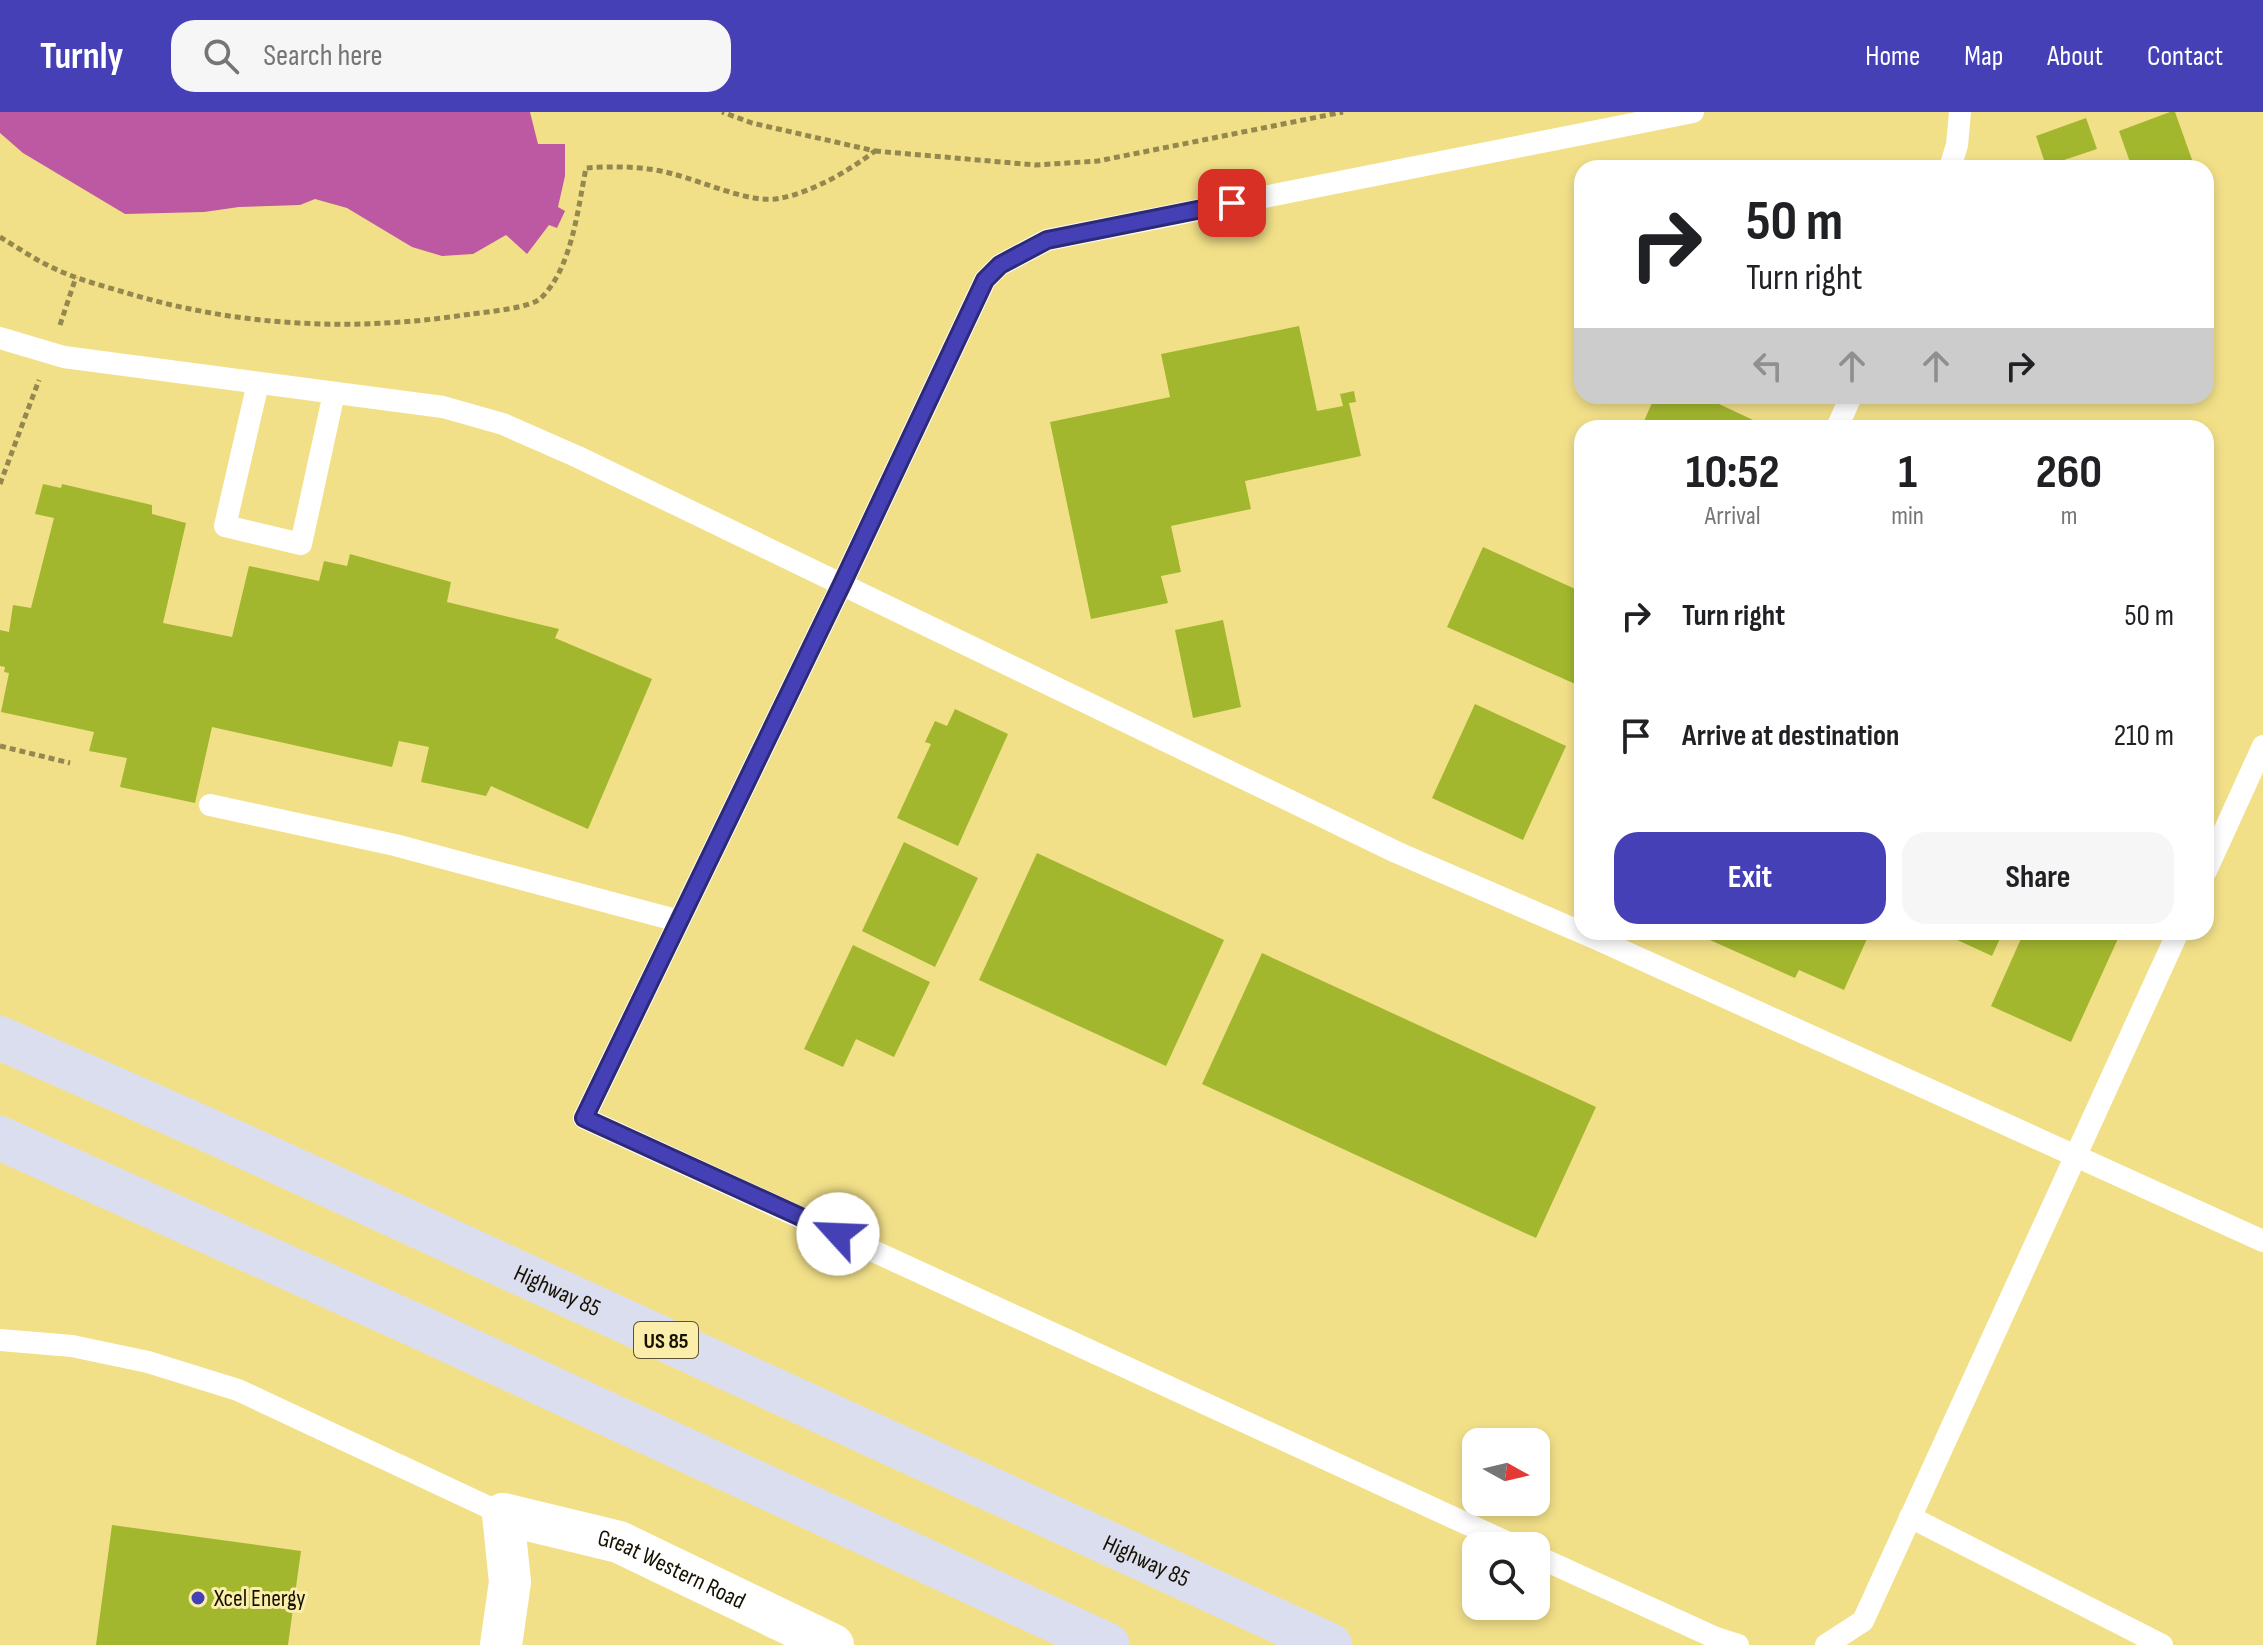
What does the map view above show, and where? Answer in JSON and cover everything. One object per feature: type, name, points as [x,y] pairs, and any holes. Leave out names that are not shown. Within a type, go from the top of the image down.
[{"type":"highway","name":"Highway 85","points":[[0,1038],[206,1129],[1330,1645]]},
{"type":"highway","points":[[0,1138],[415,1325],[1108,1645]]},
{"type":"street","points":[[501,1645],[510,1582],[503,1514]]},
{"type":"street","name":"Great Western Road","points":[[503,1514],[619,1542],[833,1645]]},
{"type":"lane","points":[[1485,1532],[584,1118],[985,280],[1000,265],[1047,240],[1693,112]]},
{"type":"lane","points":[[1952,160],[1960,112]]},
{"type":"lane","points":[[0,338],[64,357],[443,407],[503,424],[591,463],[1396,852],[1574,925]]},
{"type":"lane","points":[[258,383],[225,526],[301,544],[334,393]]},
{"type":"lane","points":[[2214,853],[2263,746]]},
{"type":"lane","points":[[210,805],[395,845],[679,921]]},
{"type":"lane","points":[[1610,940],[2263,1241]]},
{"type":"lane","points":[[1826,1645],[1863,1621],[2174,940]]},
{"type":"lane","points":[[0,1340],[72,1346],[148,1362],[238,1390],[503,1514]]},
{"type":"lane","points":[[1910,1517],[2162,1645]]},
{"type":"lane","points":[[1550,1562],[1716,1638],[1738,1645]]},
{"type":"path","points":[[722,112],[752,123],[875,151],[1035,165],[1098,161],[1343,112]]},
{"type":"path","points":[[0,237],[47,266],[173,307],[263,322],[359,326],[419,322],[538,301],[553,284],[573,234],[586,168],[613,166],[669,172],[758,198],[780,199],[850,170],[875,151]]},
{"type":"path","points":[[59,330],[76,277]]},
{"type":"path","points":[[0,484],[41,376]]},
{"type":"path","points":[[0,746],[70,763]]},
{"type":"shaded area","points":[[0,112],[530,112],[538,144],[565,144],[565,176],[558,207],[565,211],[557,228],[549,225],[527,254],[506,235],[473,254],[442,256],[412,247],[347,208],[315,199],[300,205],[125,214],[23,153],[0,133]]},
{"type":"building","points":[[2175,112],[2192,160],[2129,160],[2119,131]]},
{"type":"building","points":[[2086,118],[2097,149],[2064,160],[2044,160],[2036,136]]},
{"type":"building","points":[[1299,326],[1317,411],[1343,406],[1340,394],[1354,391],[1356,402],[1349,403],[1361,456],[1245,481],[1251,509],[1171,526],[1181,572],[1161,576],[1168,603],[1091,619],[1050,422],[1170,397],[1161,354]]},
{"type":"building","points":[[1652,404],[1719,404],[1753,420],[1644,420]]},
{"type":"building","points":[[43,484],[61,488],[62,484],[152,505],[152,514],[186,523],[163,623],[232,637],[249,566],[319,581],[324,561],[347,566],[350,554],[451,582],[447,602],[559,629],[555,638],[652,679],[588,829],[491,786],[486,796],[421,782],[429,747],[399,741],[392,767],[212,727],[195,803],[120,787],[127,758],[89,751],[94,732],[1,712],[9,673],[0,666],[0,630],[9,632],[13,605],[31,608],[54,518],[35,514]]},
{"type":"building","points":[[1483,547],[1574,588],[1574,683],[1447,627]]},
{"type":"building","points":[[1223,620],[1241,707],[1193,718],[1175,630]]},
{"type":"building","points":[[1475,704],[1566,746],[1523,840],[1432,798]]},
{"type":"building","points":[[955,709],[1008,734],[958,846],[897,818],[931,744],[925,742],[935,721],[947,726]]},
{"type":"building","points":[[904,842],[978,878],[935,967],[862,931]]},
{"type":"building","points":[[1037,853],[1224,940],[1166,1066],[979,980]]},
{"type":"building","points":[[1710,940],[1866,940],[1844,990],[1799,970],[1795,978]]},
{"type":"building","points":[[1957,940],[1999,940],[1992,956]]},
{"type":"building","points":[[2020,940],[2117,940],[2071,1042],[1991,1006]]},
{"type":"building","points":[[853,945],[930,982],[894,1057],[856,1039],[843,1067],[804,1049]]},
{"type":"building","points":[[1262,953],[1596,1107],[1536,1238],[1202,1084]]},
{"type":"building","name":"Xcel Energy","points":[[112,1525],[301,1551],[288,1645],[96,1645]]},
{"type":"place","name":"Xcel Energy","points":[[198,1598]]},
{"type":"route","points":[[838,1234],[584,1118],[985,280],[1000,265],[1047,240],[1232,203]]}]
